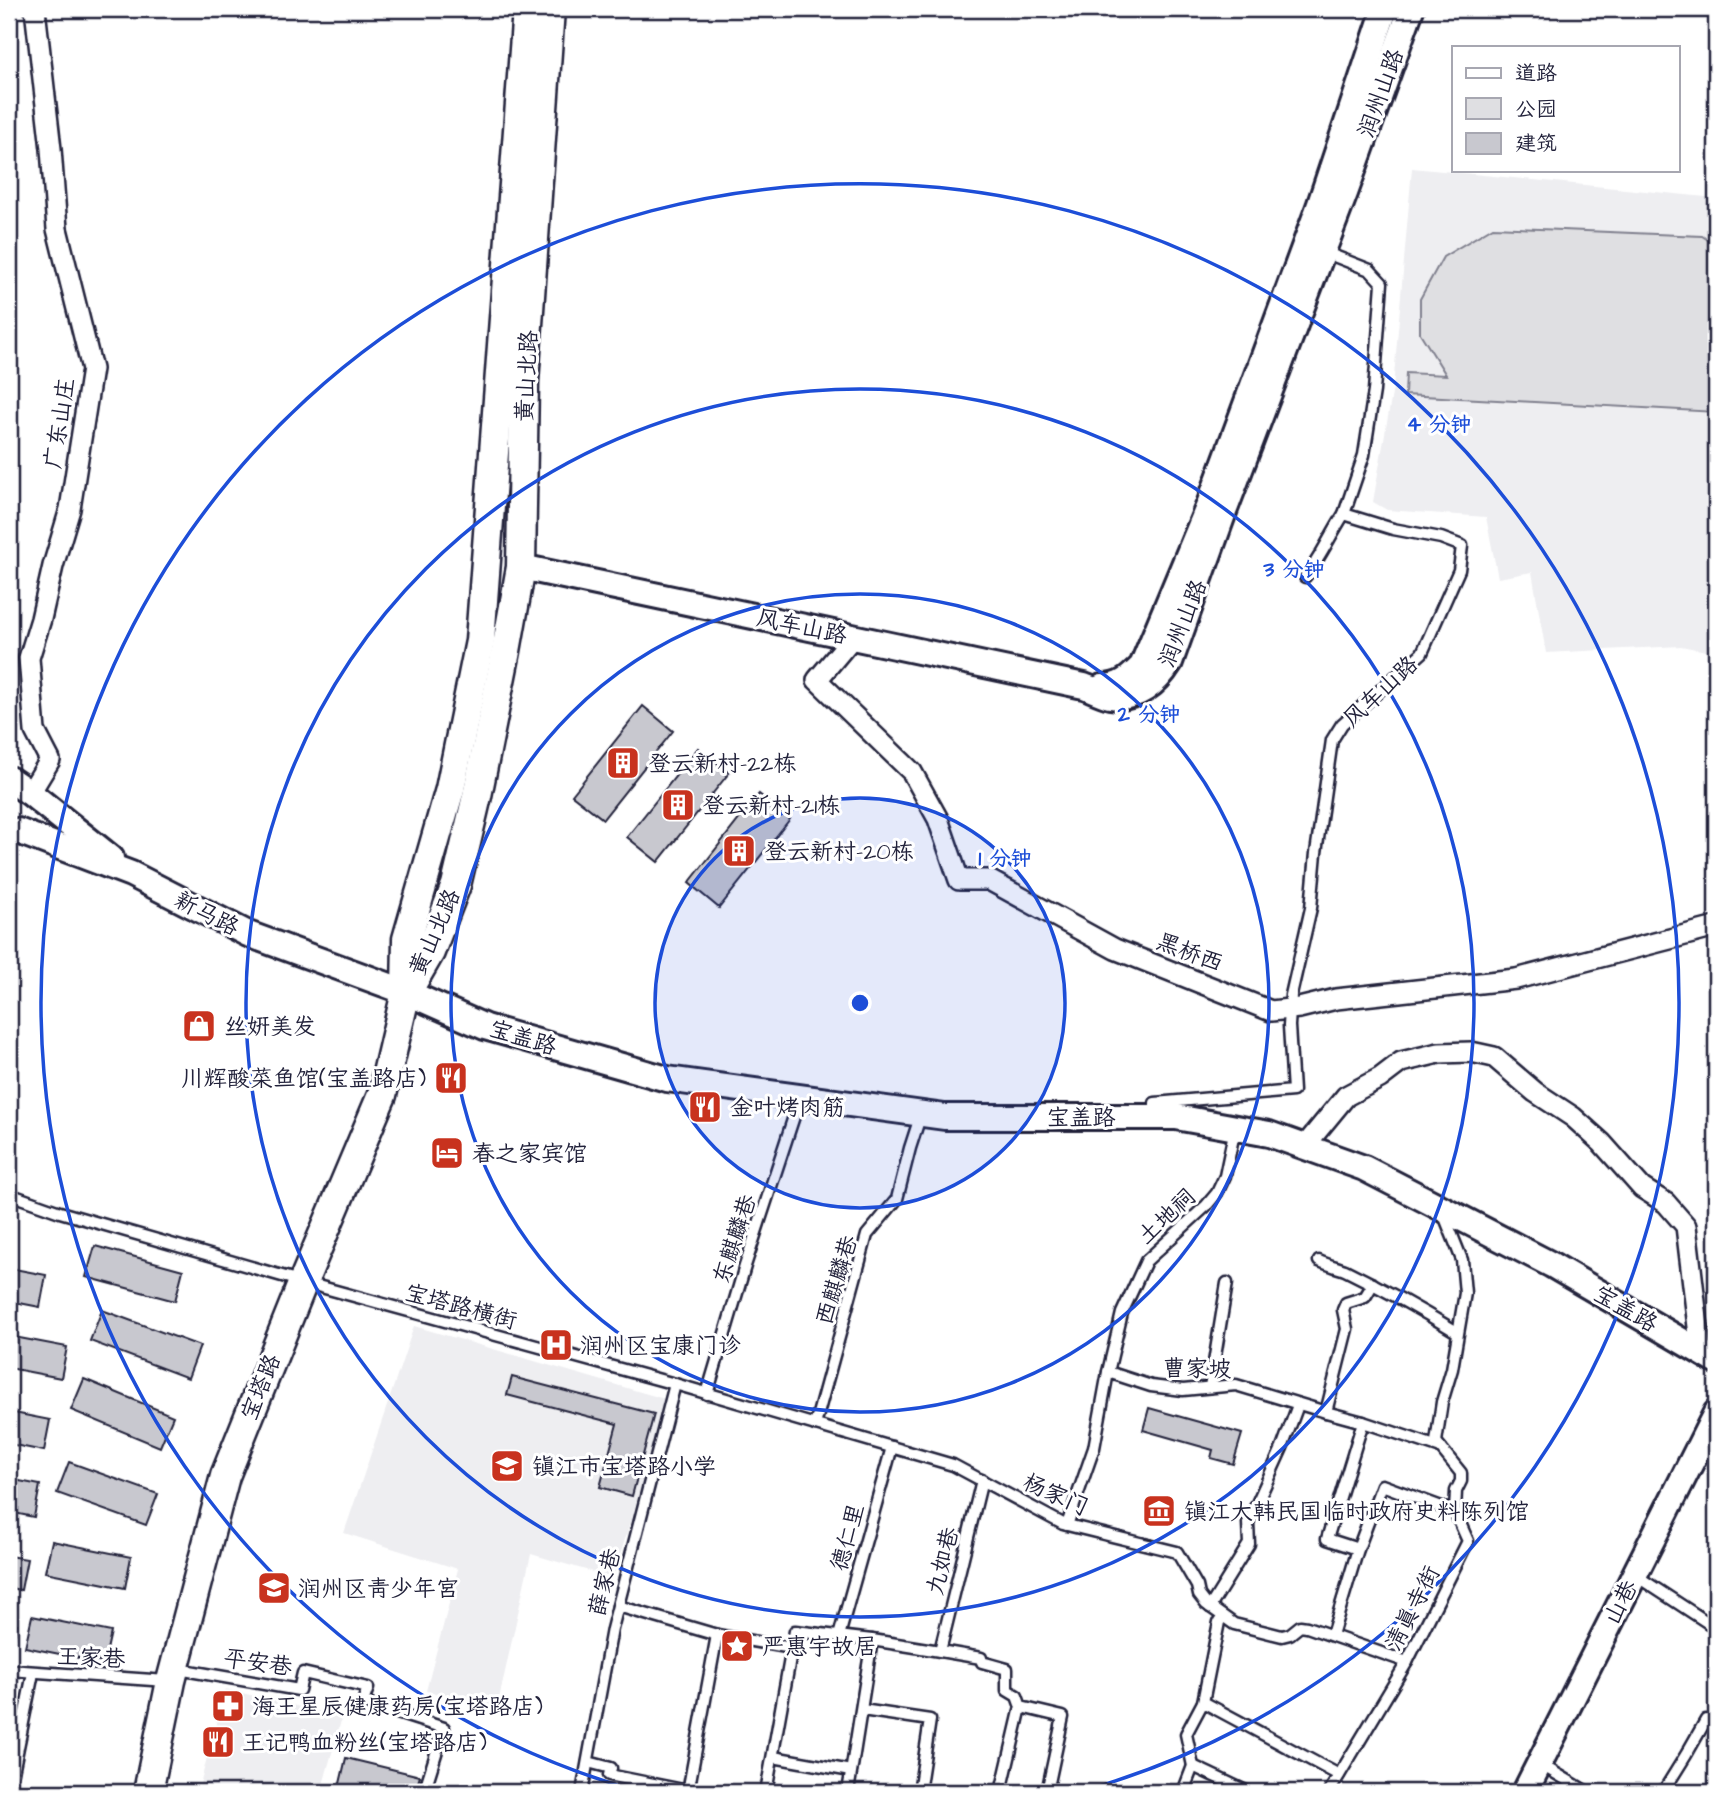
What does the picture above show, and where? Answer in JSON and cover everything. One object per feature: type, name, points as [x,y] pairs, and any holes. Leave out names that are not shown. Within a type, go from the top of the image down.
[{"type":"main road","name":"黄山北路","points":[[406,992],[407,939],[450,789],[480,641],[527,9]]},
{"type":"main road","name":"黄山北路","points":[[406,992],[430,952],[456,885],[488,743],[520,567],[524,382],[550,9]]},
{"type":"main road","name":"宝塔路","points":[[148,1792],[173,1674],[225,1476],[382,1096],[406,992]]},
{"type":"street","name":"广东山庄","points":[[30,793],[50,760],[35,731],[29,658],[69,509],[92,369],[57,229],[51,149],[34,9]]},
{"type":"street","name":"润州山路","points":[[1313,248],[1319,207],[1385,9]]},
{"type":"street","name":"润州山路","points":[[1084,686],[1113,687],[1128,679],[1142,666],[1410,9]]},
{"type":"street","name":"风车山路","points":[[520,567],[1084,686]]},
{"type":"street","name":"黑桥西","points":[[853,637],[817,680],[912,772],[938,819],[959,880],[989,880],[1115,949],[1271,1011],[1336,999],[1516,979],[1716,926]]},
{"type":"street","points":[[9,779],[131,874]]},
{"type":"street","name":"新马路","points":[[9,832],[18,831],[131,874],[248,934],[406,992]]},
{"type":"street","name":"宝盖路","points":[[406,992],[485,1027],[667,1079],[945,1116],[1176,1117],[1269,1134],[1364,1168],[1552,1265],[1709,1357]]},
{"type":"street","points":[[1304,1147],[1346,1096],[1380,1078],[1401,1062],[1439,1053],[1471,1052],[1494,1056],[1535,1093],[1573,1117],[1602,1143],[1642,1188],[1666,1203],[1686,1226],[1709,1357]]},
{"type":"street","name":"山巷","points":[[1525,1792],[1716,1413]]},
{"type":"lane","points":[[1305,577],[1317,563],[1343,514],[1364,455],[1374,391],[1382,283],[1370,270],[1313,248]]},
{"type":"lane","name":"风车山路","points":[[1156,1117],[1155,1103],[1293,1091],[1291,995],[1311,908],[1332,740],[1342,724],[1422,653],[1459,570],[1462,546],[1441,538],[1393,529],[1343,514]]},
{"type":"lane","name":"东麒麟巷","points":[[707,1394],[800,1097]]},
{"type":"lane","name":"西麒麟巷","points":[[815,1425],[867,1235],[897,1199],[922,1113]]},
{"type":"lane","name":"土地祠","points":[[1068,1525],[1094,1448],[1122,1313],[1146,1261],[1217,1193],[1225,1176],[1235,1128]]},
{"type":"lane","name":"宝塔路横街","points":[[9,1194],[60,1212],[303,1282],[675,1384],[892,1447],[953,1465],[982,1480]]},
{"type":"lane","points":[[1440,1207],[1462,1260],[1465,1293],[1436,1442],[1443,1451]]},
{"type":"lane","points":[[1319,1261],[1408,1302],[1457,1332]]},
{"type":"lane","points":[[1210,1387],[1227,1283]]},
{"type":"lane","points":[[1326,1412],[1347,1329],[1343,1310],[1346,1303],[1365,1297],[1373,1284]]},
{"type":"lane","name":"曹家坡","points":[[1108,1372],[1151,1386],[1183,1390],[1236,1385],[1363,1422],[1443,1451]]},
{"type":"lane","name":"薛家巷","points":[[582,1792],[612,1629],[675,1384]]},
{"type":"lane","points":[[1210,1607],[1249,1544],[1248,1523],[1298,1405]]},
{"type":"lane","points":[[1358,1549],[1327,1539],[1363,1422]]},
{"type":"lane","name":"德仁里","points":[[839,1636],[892,1447]]},
{"type":"lane","name":"清真寺街","points":[[1329,1792],[1407,1661],[1468,1541],[1455,1512],[1456,1491],[1461,1481],[1461,1473],[1443,1451]]},
{"type":"lane","name":"杨家门","points":[[982,1480],[1068,1525],[1177,1552],[1197,1586],[1199,1595],[1210,1607],[1234,1624],[1276,1635],[1290,1634],[1300,1626],[1407,1661]]},
{"type":"lane","name":"九如巷","points":[[940,1651],[982,1480]]},
{"type":"lane","points":[[1332,1635],[1358,1549],[1382,1485],[1455,1512]]},
{"type":"lane","points":[[1634,1575],[1716,1628]]},
{"type":"lane","points":[[618,1606],[717,1635],[792,1648]]},
{"type":"lane","points":[[1183,1792],[1193,1766],[1186,1734],[1203,1702],[1219,1622],[1223,1617]]},
{"type":"lane","points":[[766,1792],[795,1631],[872,1640],[981,1658],[982,1662],[1007,1670],[1007,1690],[1017,1696],[1021,1707],[1001,1792]]},
{"type":"lane","points":[[588,1762],[611,1768],[609,1775],[688,1792],[717,1635]]},
{"type":"lane","points":[[848,1792],[872,1640]]},
{"type":"lane","name":"王家巷","points":[[9,1670],[33,1673],[173,1674]]},
{"type":"lane","points":[[9,1792],[33,1673]]},
{"type":"lane","name":"平安巷","points":[[173,1674],[299,1690],[303,1673],[368,1688],[363,1702],[444,1728],[424,1792]]},
{"type":"lane","points":[[1203,1702],[1339,1775]]},
{"type":"lane","points":[[1021,1707],[1063,1717],[1046,1792]]},
{"type":"lane","points":[[862,1710],[930,1720],[919,1792]]},
{"type":"lane","points":[[1663,1792],[1706,1720],[1716,1726]]},
{"type":"lane","points":[[773,1757],[851,1771]]},
{"type":"lane","points":[[1539,1763],[1587,1792]]},
{"type":"lane","points":[[1193,1766],[1248,1792]]},
{"type":"shaded area","points":[[1412,168],[1716,198],[1716,653],[1681,646],[1546,653],[1532,572],[1498,578],[1486,517],[1387,510],[1373,502],[1393,388]]},
{"type":"shaded area","name":"镇江市宝塔路小学","points":[[414,1326],[668,1400],[613,1578],[531,1554],[497,1708],[426,1691],[458,1569],[344,1533]]},
{"type":"shaded area","points":[[225,1689],[342,1717],[321,1792],[198,1792]]},
{"type":"green space","points":[[1493,227],[1702,236],[1716,245],[1716,412],[1405,395],[1406,373],[1446,375],[1420,333],[1420,299],[1443,257]]},
{"type":"building","name":"登云新村-22栋","points":[[643,706],[673,731],[603,819],[572,795]]},
{"type":"building","name":"登云新村-21栋","points":[[698,748],[729,773],[658,862],[627,837]]},
{"type":"building","name":"登云新村-20栋","points":[[759,794],[790,819],[719,908],[689,883]]},
{"type":"building","points":[[95,1246],[183,1270],[175,1301],[86,1277]]},
{"type":"building","points":[[9,1268],[46,1275],[40,1307],[9,1301]]},
{"type":"building","points":[[102,1310],[200,1346],[188,1378],[90,1341]]},
{"type":"building","points":[[9,1336],[67,1347],[61,1378],[9,1368]]},
{"type":"building","points":[[512,1377],[654,1414],[632,1496],[600,1487],[617,1424],[507,1395]]},
{"type":"building","points":[[84,1379],[173,1416],[160,1447],[71,1410]]},
{"type":"building","points":[[1149,1408],[1242,1434],[1233,1464],[1211,1458],[1213,1450],[1143,1430]]},
{"type":"building","points":[[9,1412],[50,1420],[44,1451],[9,1444]]},
{"type":"building","points":[[69,1462],[158,1494],[146,1525],[57,1493]]},
{"type":"building","points":[[9,1479],[40,1485],[34,1517],[9,1512]]},
{"type":"building","points":[[52,1541],[131,1557],[125,1588],[45,1572]]},
{"type":"building","points":[[9,1556],[27,1559],[21,1590],[9,1588]]},
{"type":"building","points":[[32,1616],[111,1632],[104,1663],[25,1647]]},
{"type":"building","points":[[9,1622],[17,1624],[11,1655],[9,1655]]},
{"type":"building","points":[[346,1758],[420,1776],[415,1792],[338,1792]]},
{"type":"place","name":"登云新村-22栋","points":[[623,763]]},
{"type":"place","name":"登云新村-21栋","points":[[678,805]]},
{"type":"place","name":"登云新村-20栋","points":[[739,851]]},
{"type":"place","name":"丝妍美发","points":[[199,1026]]},
{"type":"place","name":"川辉酸菜鱼馆(宝盖路店)","points":[[451,1078]]},
{"type":"place","name":"金叶烤肉筋","points":[[705,1107]]},
{"type":"place","name":"春之家宾馆","points":[[447,1153]]},
{"type":"place","name":"润州区宝康门诊","points":[[556,1345]]},
{"type":"place","name":"镇江市宝塔路小学","points":[[507,1466]]},
{"type":"place","name":"镇江大韩民国临时政府史料陈列馆","points":[[1159,1511]]},
{"type":"place","name":"润州区青少年宫","points":[[274,1588]]},
{"type":"place","name":"严惠宇故居","points":[[737,1646]]},
{"type":"place","name":"海王星辰健康药房(宝塔路店)","points":[[228,1706]]},
{"type":"place","name":"王记鸭血粉丝(宝塔路店)","points":[[218,1742]]}]
